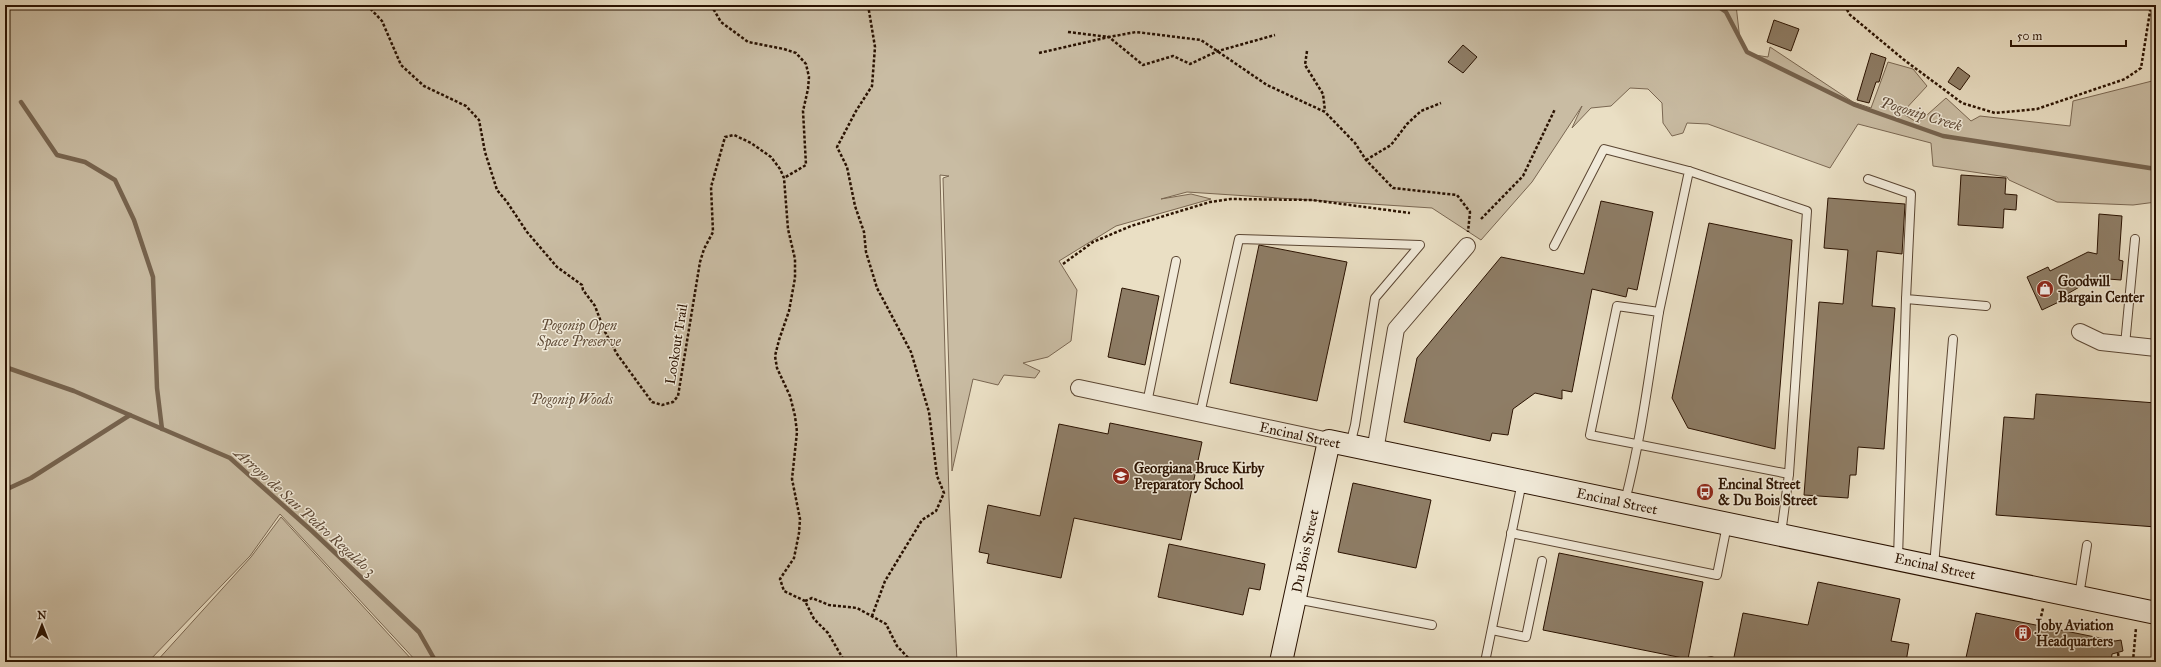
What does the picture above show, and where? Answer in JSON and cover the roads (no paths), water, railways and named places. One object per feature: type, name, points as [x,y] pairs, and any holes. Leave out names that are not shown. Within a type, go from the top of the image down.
[{"type":"street","points":[[1375,451],[1396,329],[1467,246]]},
{"type":"street","points":[[2080,332],[2102,342],[2156,348]]},
{"type":"street","name":"Encinal Street","points":[[1079,388],[2156,613]]},
{"type":"street","name":"Du Bois Street","points":[[1281,662],[1295,598],[1339,443]]},
{"type":"lane","points":[[1554,246],[1604,149],[1689,170],[1808,211],[1789,474],[1781,534]]},
{"type":"lane","points":[[1625,502],[1637,445],[1659,312],[1689,170]]},
{"type":"lane","points":[[1868,180],[1911,194],[1906,299],[1898,559]]},
{"type":"lane","points":[[1200,414],[1239,239],[1420,245],[1375,298],[1355,425],[1339,443]]},
{"type":"lane","points":[[2125,345],[2135,239]]},
{"type":"lane","points":[[1147,403],[1176,261]]},
{"type":"lane","points":[[1906,299],[1986,306]]},
{"type":"lane","points":[[1659,312],[1617,306],[1590,435],[1789,474]]},
{"type":"lane","points":[[1934,566],[1953,339]]},
{"type":"lane","points":[[1486,662],[1522,481]]},
{"type":"lane","points":[[1511,533],[1717,575],[1727,523]]},
{"type":"lane","points":[[2079,596],[2087,545]]},
{"type":"lane","points":[[1492,630],[1526,637],[1542,561]]},
{"type":"lane","points":[[1295,598],[1432,625]]},
{"type":"waterway","name":"Pogonip Creek","points":[[1716,5],[1726,12],[1747,52],[1855,105],[1943,136],[2156,169]]},
{"type":"waterway","name":"Arroyo de San Pedro Regaldo 3","points":[[21,102],[57,155],[85,162],[115,180],[134,220],[153,277],[157,388],[162,429]]},
{"type":"waterway","name":"Arroyo de San Pedro Regaldo 3","points":[[5,367],[74,391],[230,458],[312,531],[419,632],[436,662]]},
{"type":"waterway","name":"Arroyo de San Pedro Regaldo 3","points":[[5,490],[31,478],[130,415]]},
{"type":"place","name":"Goodwill Bargain Center","points":[[2045,289]]},
{"type":"place","name":"Georgiana Bruce Kirby Preparatory School","points":[[1121,476]]},
{"type":"place","name":"Encinal Street & Du Bois Street","points":[[1705,492]]},
{"type":"place","name":"Joby Aviation Headquarters","points":[[2023,633]]},
{"type":"park label","name":"Pogonip Open Space Preserve","points":[[579,334]]},
{"type":"park label","name":"Pogonip Woods","points":[[572,399]]}]
